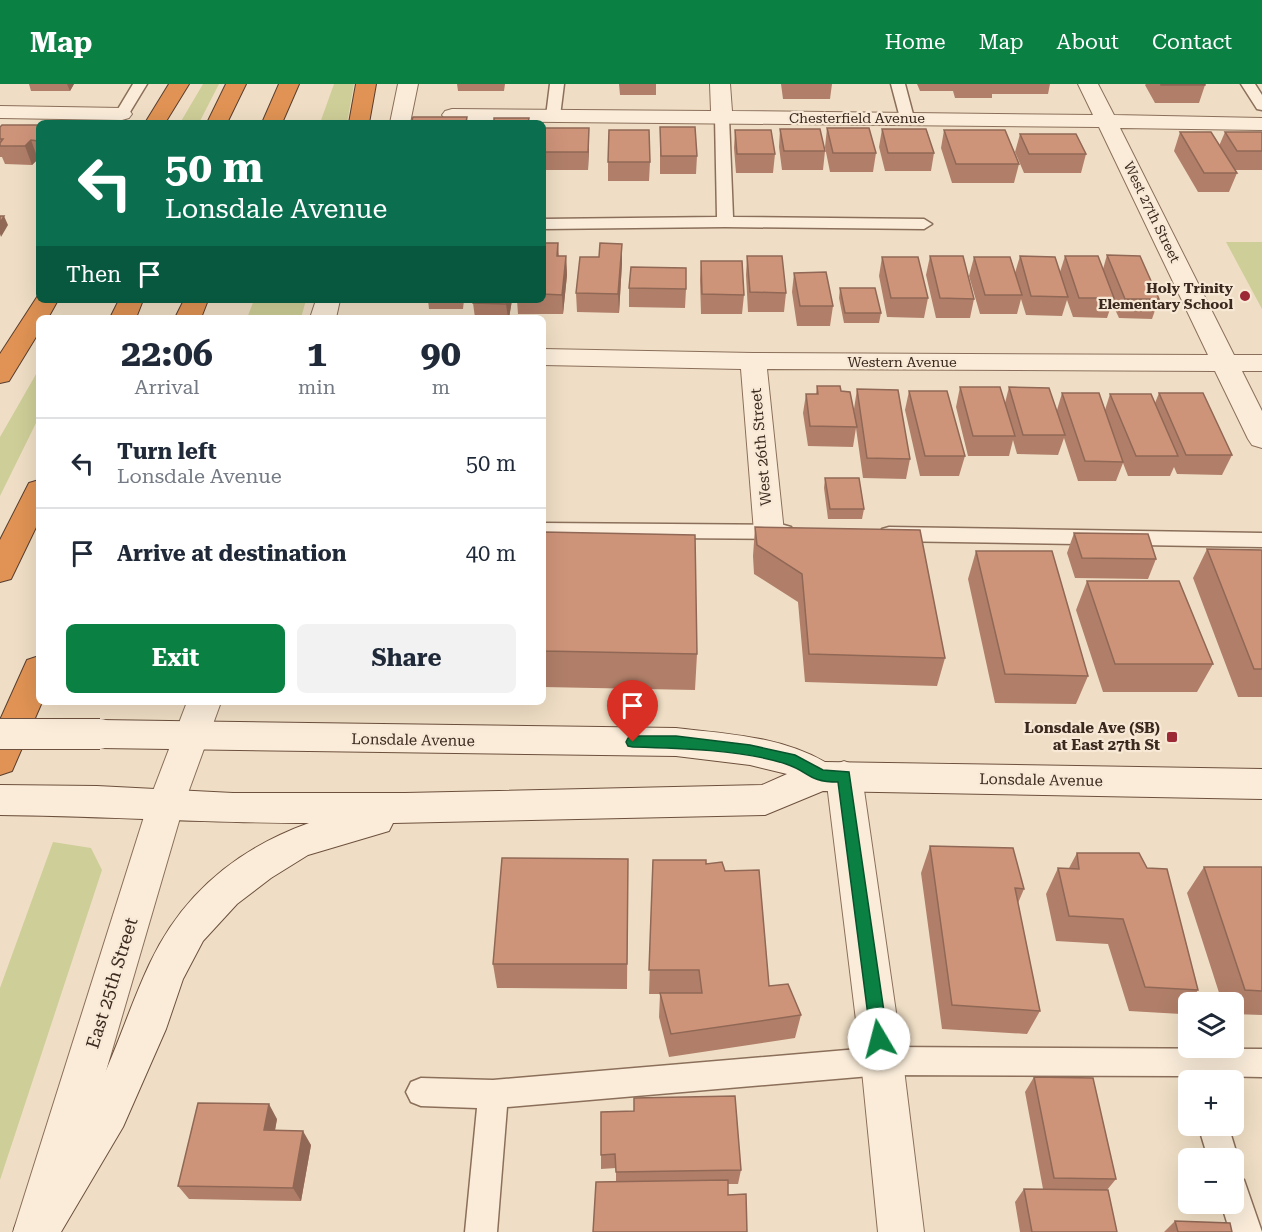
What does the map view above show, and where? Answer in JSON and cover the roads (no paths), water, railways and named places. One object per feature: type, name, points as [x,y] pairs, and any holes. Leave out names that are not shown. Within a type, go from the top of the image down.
[{"type":"highway","points":[[157,120],[179,84]]},
{"type":"highway","points":[[218,120],[236,84]]},
{"type":"highway","points":[[273,120],[289,84]]},
{"type":"highway","points":[[360,120],[366,84]]},
{"type":"highway","points":[[0,375],[36,316]]},
{"type":"highway","points":[[0,571],[36,496]]},
{"type":"highway","points":[[0,761],[36,676]]},
{"type":"street","points":[[401,120],[408,84]]},
{"type":"street","points":[[720,84],[722,117]]},
{"type":"street","name":"West 27th Street","points":[[1088,84],[1262,439]]},
{"type":"street","points":[[0,112],[122,114]]},
{"type":"street","name":"Chesterfield Avenue","points":[[452,115],[907,118],[1262,124]]},
{"type":"street","name":"Western Avenue","points":[[546,357],[753,361],[1262,363]]},
{"type":"street","name":"West 26th Street","points":[[753,361],[769,532]]},
{"type":"street","name":"East 25th Street","points":[[36,1231],[166,804],[203,705]]},
{"type":"street","name":"Lonsdale Avenue","points":[[0,734],[676,742],[750,751],[790,759],[832,776]]},
{"type":"street","points":[[832,776],[882,1061],[901,1232]]},
{"type":"street","name":"Lonsdale Avenue","points":[[0,800],[234,808],[405,808],[765,800],[832,776],[1262,784]]},
{"type":"street","points":[[36,1231],[108,1112],[165,974],[189,929],[223,892],[258,866],[295,844],[331,831],[365,824],[405,808]]},
{"type":"lane","points":[[122,114],[140,84]]},
{"type":"lane","points":[[553,116],[557,84]]},
{"type":"lane","points":[[898,84],[907,118]]},
{"type":"lane","points":[[1248,84],[1262,106]]},
{"type":"lane","points":[[722,117],[724,222]]},
{"type":"lane","points":[[546,224],[724,222],[924,224]]},
{"type":"lane","points":[[546,530],[806,533]]},
{"type":"lane","points":[[866,534],[1262,540]]},
{"type":"lane","points":[[421,1092],[494,1094],[882,1061],[1178,1070]]},
{"type":"lane","points":[[1204,1070],[1262,1063]]},
{"type":"lane","points":[[481,1232],[494,1094]]},
{"type":"lane","points":[[1240,1214],[1246,1232]]},
{"type":"place","name":"Holy Trinity Elementary School","points":[[1245,296]]},
{"type":"place","name":"Lonsdale Ave (SB) at East 27th St","points":[[1172,737]]}]
